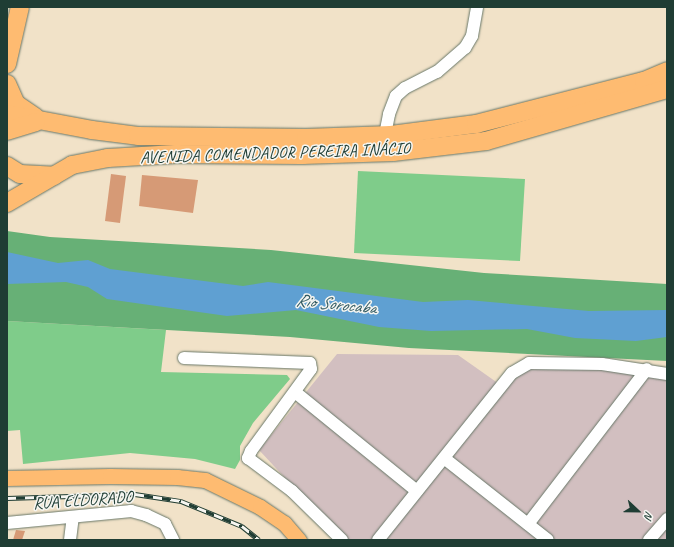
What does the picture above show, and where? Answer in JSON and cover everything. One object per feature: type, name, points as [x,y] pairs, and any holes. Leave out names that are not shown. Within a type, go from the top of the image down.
[{"type":"highway","points":[[7,64],[20,7]]},
{"type":"highway","name":"AVENIDA COMENDADOR PEREIRA INÁCIO","points":[[7,114],[92,130],[138,136],[306,138],[385,135],[476,124],[644,81],[667,71]]},
{"type":"highway","points":[[7,84],[16,104],[24,111],[43,121]]},
{"type":"highway","name":"AVENIDA COMENDADOR PEREIRA INÁCIO","points":[[7,204],[72,165],[108,158],[176,154],[302,155],[393,152],[486,141],[667,89]]},
{"type":"highway","points":[[7,131],[43,121]]},
{"type":"highway","points":[[7,166],[20,174],[54,176]]},
{"type":"main road","points":[[7,478],[125,476],[177,477],[205,480],[260,507],[284,523],[299,540]]},
{"type":"street","points":[[385,135],[389,114],[396,96],[405,88],[437,72],[465,48],[472,36],[477,7]]},
{"type":"street","points":[[184,358],[310,363],[311,369],[251,451],[248,458],[292,491],[342,540]]},
{"type":"street","points":[[378,540],[512,373],[529,364],[602,364],[667,374]]},
{"type":"street","points":[[528,524],[647,370]]},
{"type":"street","points":[[295,392],[417,491]]},
{"type":"street","points":[[444,458],[548,540]]},
{"type":"street","name":"RUA ELDORADO","points":[[7,523],[131,511],[146,515],[165,524],[173,540]]},
{"type":"street","points":[[70,540],[73,517]]},
{"type":"street","points":[[649,540],[667,519]]},
{"type":"shaded area","points":[[337,354],[458,355],[502,386],[529,363],[667,376],[667,540],[343,540],[259,450]]},
{"type":"green space","points":[[358,171],[525,179],[520,261],[354,253]]},
{"type":"green space","points":[[7,231],[50,237],[271,250],[484,273],[667,284],[667,361],[409,348],[290,337],[7,321]]},
{"type":"green space","points":[[7,321],[166,330],[161,372],[287,375],[290,379],[253,423],[240,446],[240,460],[235,469],[195,459],[130,453],[23,464],[20,430],[7,431]]},
{"type":"water","name":"Rio Sorocaba","points":[[7,252],[58,263],[88,260],[110,269],[243,286],[268,282],[423,302],[468,300],[589,311],[667,310],[667,337],[636,341],[575,338],[527,329],[431,331],[379,327],[296,310],[227,316],[107,299],[88,287],[66,282],[7,284]]},
{"type":"building","points":[[111,174],[126,176],[120,223],[105,221]]},
{"type":"building","points":[[142,175],[198,180],[193,213],[139,206]]},
{"type":"building","points":[[16,530],[25,531],[22,540],[13,540]]},
{"type":"railway","points":[[7,498],[135,494],[181,501],[242,526],[259,540]]}]
